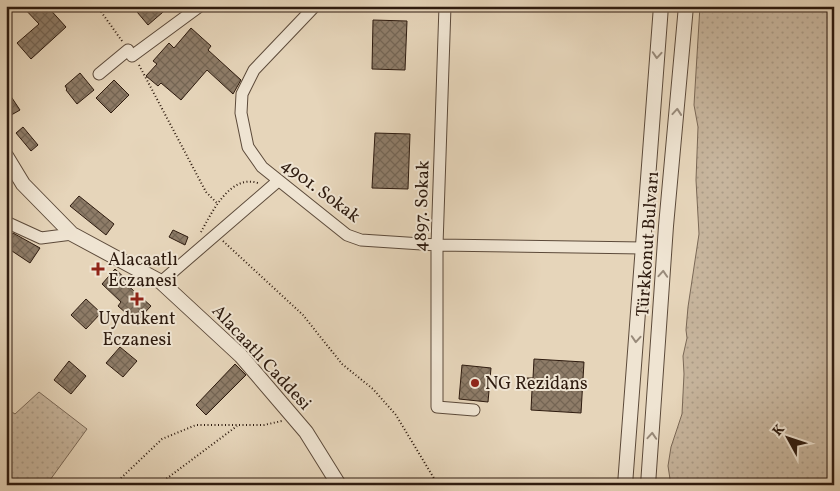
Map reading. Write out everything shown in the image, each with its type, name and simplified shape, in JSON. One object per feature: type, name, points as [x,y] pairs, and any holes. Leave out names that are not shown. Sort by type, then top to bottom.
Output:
[{"type":"street","points":[[99,74],[200,6]]},
{"type":"street","name":"4901. Sokak","points":[[314,6],[254,70],[244,88],[241,100],[241,113],[248,147],[273,185],[347,236],[361,240],[438,245],[643,248]]},
{"type":"street","name":"4897. Sokak","points":[[445,6],[438,245],[437,407],[474,410]]},
{"type":"street","name":"Türkkonut Bulvarı","points":[[625,485],[661,6]]},
{"type":"street","name":"Türkkonut Bulvarı","points":[[648,485],[666,226],[686,6]]},
{"type":"street","name":"Alacaatlı Caddesi","points":[[6,156],[23,184],[72,234],[161,282],[241,356],[306,432],[339,485]]},
{"type":"street","points":[[161,282],[273,185]]},
{"type":"street","points":[[6,222],[41,238],[72,234]]},
{"type":"path","points":[[97,6],[142,69],[206,192],[218,204]]},
{"type":"path","points":[[200,234],[218,204],[231,189],[248,180],[273,185]]},
{"type":"path","points":[[216,234],[302,315],[342,364],[373,389],[396,415],[438,485]]},
{"type":"path","points":[[124,485],[119,480],[162,439],[196,425],[264,425],[294,418]]},
{"type":"path","points":[[158,485],[236,426]]},
{"type":"shaded area","points":[[700,6],[834,6],[834,485],[665,485],[670,479],[668,466],[671,447],[682,414],[683,356],[687,338],[688,307],[699,234],[696,180],[698,127],[694,105]]},
{"type":"shaded area","points":[[39,392],[87,429],[50,480],[53,485],[6,485],[6,408],[15,414]]},
{"type":"building","points":[[22,6],[47,6],[66,27],[31,59],[17,43],[39,24]]},
{"type":"building","points":[[132,6],[170,6],[148,25]]},
{"type":"building","points":[[373,20],[407,21],[405,70],[372,69]]},
{"type":"building","points":[[191,28],[211,46],[208,50],[241,80],[233,94],[207,70],[181,100],[161,83],[158,86],[146,76],[157,64],[153,61],[169,43],[174,48]]},
{"type":"building","points":[[80,73],[94,90],[77,104],[65,86]]},
{"type":"building","points":[[114,80],[129,95],[111,113],[96,98]]},
{"type":"building","points":[[6,89],[20,110],[6,118]]},
{"type":"building","points":[[23,127],[38,145],[31,151],[16,133]]},
{"type":"building","points":[[375,133],[410,134],[408,189],[372,188]]},
{"type":"building","points":[[79,196],[114,224],[106,235],[70,206]]},
{"type":"building","points":[[173,230],[188,237],[185,245],[169,237]]},
{"type":"building","points":[[13,233],[40,248],[30,263],[6,247]]},
{"type":"building","points":[[115,269],[127,280],[125,283],[151,306],[136,322],[118,306],[121,302],[102,284]]},
{"type":"building","points":[[86,299],[101,313],[86,329],[71,315]]},
{"type":"building","points":[[120,347],[137,361],[123,377],[106,363]]},
{"type":"building","points":[[534,359],[584,362],[581,413],[531,410],[532,390],[522,389],[523,378],[533,378]]},
{"type":"building","points":[[69,361],[86,376],[71,394],[54,380]]},
{"type":"building","points":[[235,364],[246,375],[206,415],[196,405]]},
{"type":"building","name":"NG Rezidans","points":[[462,365],[491,368],[488,402],[459,399]]},
{"type":"place","name":"Alacaatlı Eczanesi","points":[[98,269]]},
{"type":"place","name":"Uydukent Eczanesi","points":[[137,299]]},
{"type":"place","name":"NG Rezidans","points":[[475,383]]}]
